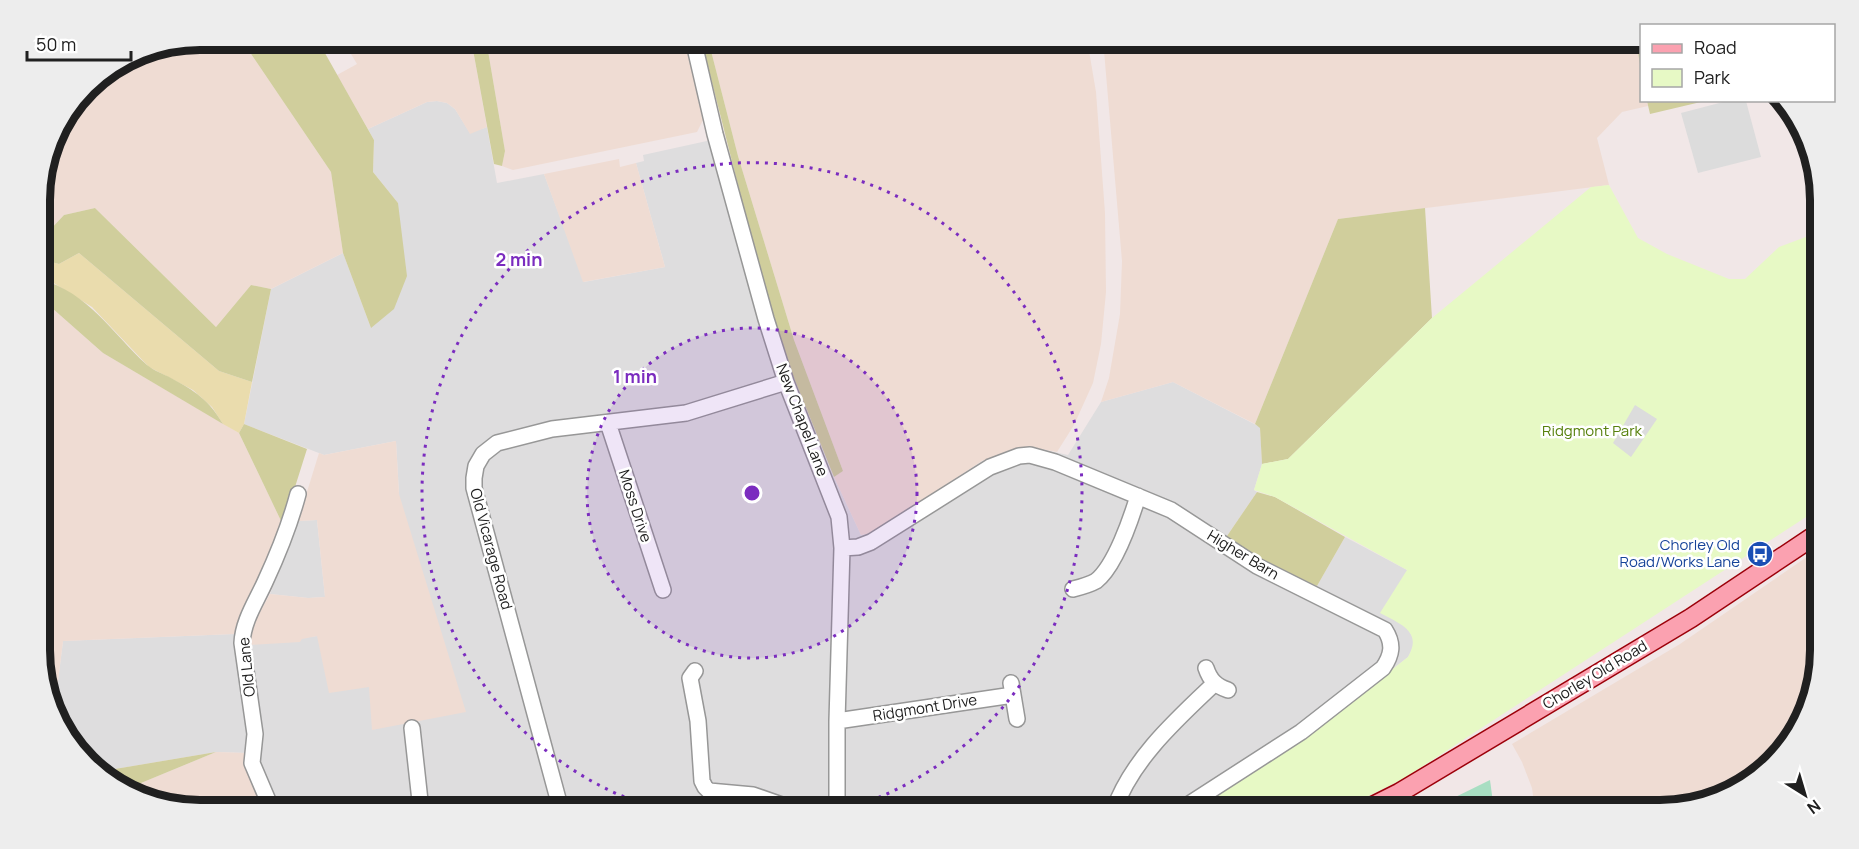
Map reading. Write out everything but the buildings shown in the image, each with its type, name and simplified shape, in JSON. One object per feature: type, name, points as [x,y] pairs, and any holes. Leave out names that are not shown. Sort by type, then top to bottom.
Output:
[{"type":"main road","name":"Chorley Old Road","points":[[1387,799],[1691,618],[1810,539]]},
{"type":"street","name":"New Chapel Lane","points":[[696,50],[715,134],[786,382],[839,517],[842,548],[837,800]]},
{"type":"street","name":"Old Vicarage Road","points":[[558,800],[474,488],[476,466],[483,454],[497,444],[552,429],[686,414],[786,382]]},
{"type":"street","name":"Moss Drive","points":[[608,423],[662,590]]},
{"type":"street","name":"Higher Barn","points":[[842,548],[858,547],[871,542],[990,467],[1019,456],[1030,455],[1055,462],[1171,510],[1257,566],[1384,630],[1389,637],[1391,648],[1390,658],[1383,668],[1301,732],[1197,799]]},
{"type":"street","name":"Old Lane","points":[[268,800],[252,763],[255,734],[242,643],[243,630],[267,580],[298,494]]},
{"type":"street","points":[[1073,589],[1095,581],[1104,572],[1124,537],[1138,496]]},
{"type":"street","points":[[1119,799],[1130,778],[1150,750],[1181,715],[1221,686],[1209,677],[1206,668]]},
{"type":"street","points":[[694,671],[690,678],[698,721],[702,781],[705,787],[717,793],[753,795],[766,800]]},
{"type":"street","name":"Ridgmont Drive","points":[[837,721],[1012,689],[1017,718]]},
{"type":"street","points":[[412,728],[420,800]]},
{"type":"shaded area","points":[[190,50],[248,50],[331,172],[343,253],[271,289],[251,285],[216,327],[95,208],[64,215],[50,230],[52,170],[65,133],[80,108],[93,93],[124,70],[151,57]]},
{"type":"shaded area","points":[[248,50],[323,50],[374,140],[373,172],[398,203],[407,276],[394,309],[371,328],[343,253],[331,172]]},
{"type":"shaded area","points":[[349,50],[473,50],[487,127],[470,134],[455,109],[447,103],[437,101],[427,102],[368,129],[337,75],[357,64]]},
{"type":"shaded area","points":[[473,50],[488,50],[505,151],[502,166],[494,164]]},
{"type":"shaded area","points":[[488,50],[691,50],[706,114],[697,132],[513,170],[502,166],[505,151]]},
{"type":"shaded area","points":[[704,50],[711,50],[738,156],[794,340],[843,471],[834,477],[786,358],[769,307]]},
{"type":"shaded area","points":[[711,50],[1089,50],[1096,92],[1105,213],[1106,292],[1101,344],[1093,383],[1074,425],[1057,452],[1031,447],[1009,451],[982,461],[872,533],[861,535],[834,477],[843,471],[794,340],[738,156]]},
{"type":"shaded area","points":[[1104,50],[1638,50],[1640,102],[1647,102],[1648,106],[1622,112],[1597,138],[1609,185],[1338,219],[1255,424],[1173,382],[1101,402],[1109,378],[1120,314],[1122,261]]},
{"type":"shaded area","points":[[427,102],[447,103],[455,109],[470,133],[487,127],[497,183],[544,174],[584,282],[665,267],[636,163],[644,161],[643,155],[725,137],[769,306],[834,477],[861,535],[872,533],[982,461],[1009,451],[1031,447],[1068,455],[1101,402],[1173,382],[1260,427],[1262,464],[1254,490],[1257,492],[1227,536],[1317,586],[1345,537],[1407,570],[1407,628],[1414,639],[1408,657],[1305,738],[1209,799],[263,800],[247,753],[216,752],[109,770],[80,741],[61,707],[57,693],[63,641],[234,634],[248,645],[317,636],[399,494],[396,441],[324,455],[244,424],[271,289],[343,253],[371,328],[398,203],[373,172],[374,140],[368,129]]},
{"type":"shaded area","points":[[1647,102],[1701,102],[1650,114]]},
{"type":"shaded area","points":[[1723,102],[1746,102],[1761,157],[1698,173],[1681,113]]},
{"type":"shaded area","points":[[619,159],[620,167],[636,163],[665,267],[583,282],[544,174]]},
{"type":"shaded area","points":[[95,208],[216,327],[251,285],[271,289],[252,382],[219,371],[79,253],[59,264],[50,262],[50,230],[64,215]]},
{"type":"shaded area","points":[[1425,208],[1432,318],[1288,459],[1262,464],[1260,428],[1255,424],[1338,219]]},
{"type":"shaded area","points":[[79,253],[219,371],[252,382],[244,424],[239,433],[223,424],[212,407],[193,390],[149,367],[92,307],[50,282],[50,262],[59,264]]},
{"type":"shaded area","points":[[50,283],[72,294],[99,315],[147,365],[201,397],[223,424],[103,353],[50,307]]},
{"type":"shaded area","points":[[50,307],[103,353],[239,433],[283,525],[234,634],[63,641],[57,693],[51,669],[50,650]]},
{"type":"shaded area","points":[[1635,405],[1657,419],[1631,457],[1613,443]]},
{"type":"shaded area","points":[[244,424],[307,449],[283,525],[239,433]]},
{"type":"shaded area","points":[[396,441],[399,494],[466,712],[372,730],[369,687],[329,693],[317,636],[302,639],[300,642],[248,645],[250,630],[270,594],[308,598],[325,597],[317,520],[298,521],[319,453],[324,455]]},
{"type":"shaded area","points":[[1257,492],[1275,497],[1345,537],[1317,586],[1264,563],[1227,536]]},
{"type":"shaded area","points":[[317,520],[325,597],[308,598],[270,594],[298,521]]},
{"type":"shaded area","points":[[1810,555],[1810,650],[1807,679],[1798,707],[1779,741],[1758,762],[1726,784],[1689,797],[1534,799],[1532,788],[1522,762],[1512,744],[1680,644]]},
{"type":"shaded area","points":[[216,752],[247,753],[263,800],[200,800],[170,797],[134,784],[141,783]]},
{"type":"shaded area","points":[[216,752],[141,783],[134,784],[109,770]]},
{"type":"shaded area","points":[[1490,780],[1493,799],[1451,799]]},
{"type":"green space","name":"Ridgmont Park","points":[[1609,185],[1638,238],[1667,254],[1729,279],[1745,279],[1779,247],[1810,235],[1810,514],[1403,779],[1362,799],[1209,799],[1305,738],[1408,657],[1412,648],[1413,641],[1407,629],[1380,613],[1407,570],[1275,497],[1254,490],[1262,464],[1288,459],[1432,318],[1591,187]]},
{"type":"place","name":"Chorley Old Road/Works Lane","points":[[1760,554]]}]
